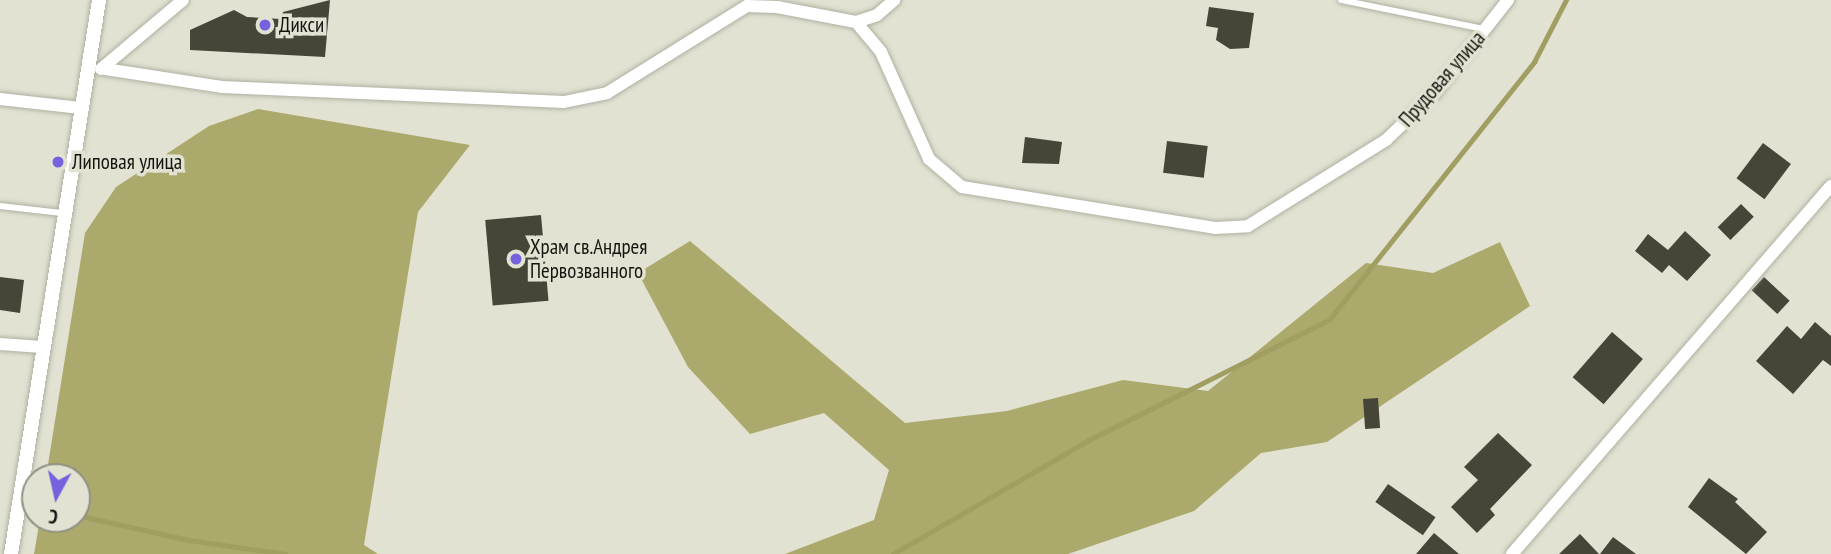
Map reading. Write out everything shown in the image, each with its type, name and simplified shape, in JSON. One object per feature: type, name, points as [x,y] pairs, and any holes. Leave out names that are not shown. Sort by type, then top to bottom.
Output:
[{"type":"street","points":[[11,554],[62,213],[99,0]]},
{"type":"street","points":[[105,69],[183,0]]},
{"type":"street","points":[[87,69],[105,69],[222,87],[564,102],[607,93],[747,6],[777,7],[856,22],[877,15],[894,0]]},
{"type":"street","name":"Прудовая улица","points":[[856,22],[881,52],[929,159],[962,187],[1215,228],[1248,226],[1296,192],[1387,140],[1434,94],[1508,0]]},
{"type":"street","points":[[0,99],[80,108]]},
{"type":"street","points":[[1512,554],[1831,186]]},
{"type":"street","points":[[0,344],[42,347]]},
{"type":"lane","points":[[1341,0],[1485,30]]},
{"type":"lane","points":[[0,206],[62,213]]},
{"type":"shaded area","points":[[258,109],[470,145],[418,212],[364,545],[378,554],[34,554],[38,533],[91,533],[91,463],[48,463],[85,233],[116,187],[209,126]]},
{"type":"shaded area","points":[[690,241],[905,423],[1007,411],[1123,380],[1208,391],[1366,263],[1433,273],[1500,242],[1530,306],[1327,442],[1261,453],[1194,511],[1068,554],[785,554],[874,520],[889,470],[824,413],[750,434],[688,367],[638,273]]},
{"type":"building","name":"Дикси","points":[[330,0],[325,57],[190,50],[190,30],[234,10],[247,17],[281,19],[283,12]]},
{"type":"building","points":[[1209,7],[1254,13],[1249,48],[1230,49],[1216,40],[1218,28],[1206,26]]},
{"type":"building","points":[[1025,137],[1062,142],[1059,164],[1022,163]]},
{"type":"building","points":[[1167,141],[1208,146],[1204,178],[1163,173]]},
{"type":"building","points":[[1763,143],[1791,164],[1764,199],[1737,178]]},
{"type":"building","points":[[1741,204],[1754,217],[1730,240],[1718,227]]},
{"type":"building","name":"Храм св.Андрея Первозванного","points":[[541,215],[548,301],[493,306],[485,220]]},
{"type":"building","points":[[1685,231],[1711,255],[1687,281],[1669,265],[1662,273],[1635,251],[1648,234],[1668,250]]},
{"type":"building","points":[[0,277],[24,280],[20,313],[0,310]]},
{"type":"building","points":[[1764,277],[1790,301],[1777,314],[1752,290]]},
{"type":"building","points":[[1815,322],[1831,336],[1831,366],[1823,360],[1793,394],[1756,361],[1787,326],[1801,339]]},
{"type":"building","points":[[1612,332],[1643,359],[1604,404],[1573,377]]},
{"type":"building","points":[[1378,398],[1380,428],[1365,429],[1363,399]]},
{"type":"building","points":[[1498,433],[1532,465],[1490,509],[1495,515],[1477,533],[1451,507],[1478,480],[1464,467]]},
{"type":"building","points":[[1709,478],[1738,499],[1735,502],[1767,532],[1746,554],[1688,507]]},
{"type":"building","points":[[1388,484],[1436,517],[1423,535],[1375,502]]},
{"type":"building","points":[[1434,533],[1459,554],[1416,554]]},
{"type":"building","points":[[1580,534],[1599,554],[1559,554]]},
{"type":"building","points":[[1613,537],[1636,554],[1600,554]]},
{"type":"waterway","points":[[893,554],[1089,440],[1329,320],[1534,62],[1566,0]]},
{"type":"waterway","points":[[91,518],[189,540],[285,554]]},
{"type":"place","name":"Дикси","points":[[265,25]]},
{"type":"place","name":"Липовая улица","points":[[58,162]]},
{"type":"place","name":"Храм св.Андрея Первозванного","points":[[516,259]]}]
